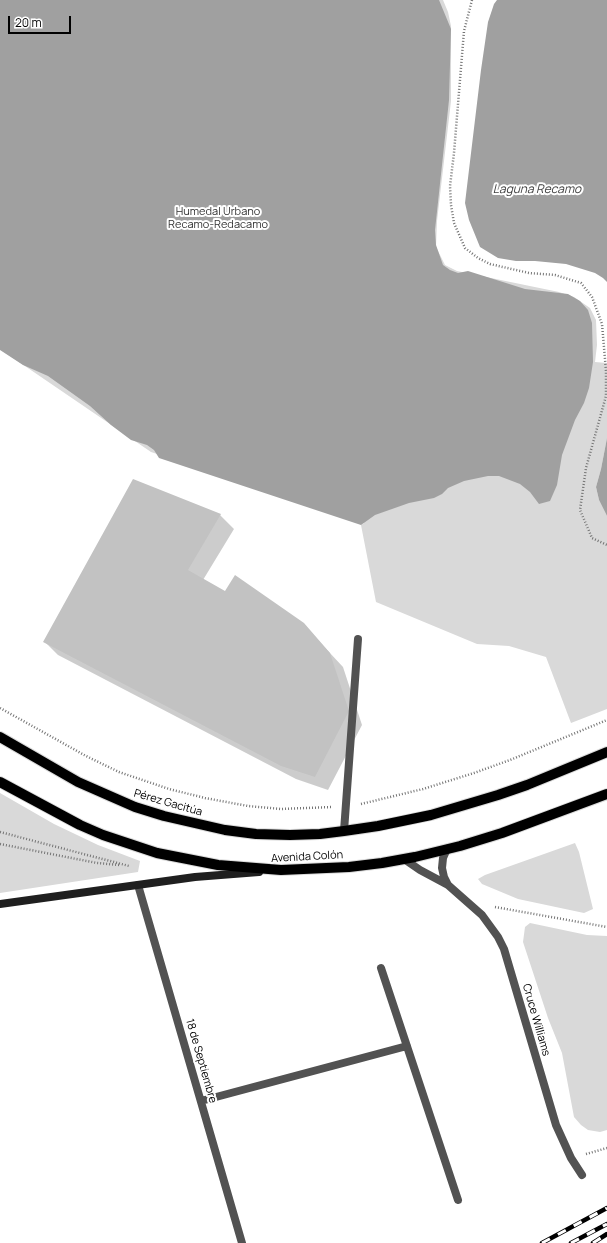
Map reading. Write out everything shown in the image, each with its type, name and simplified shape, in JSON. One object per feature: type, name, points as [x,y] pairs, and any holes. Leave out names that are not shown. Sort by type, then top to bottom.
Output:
[{"type":"main road","name":"Pérez Gacitúa","points":[[0,737],[78,782],[135,807],[164,816],[225,830],[256,834],[320,834],[344,831]]},
{"type":"main road","points":[[344,831],[405,821],[457,808],[527,785],[607,752]]},
{"type":"main road","points":[[0,782],[80,825],[103,835],[157,854],[218,865],[249,869],[281,870]]},
{"type":"main road","name":"Avenida Colón","points":[[0,904],[195,877],[349,866],[404,859],[447,849],[502,833],[607,794]]},
{"type":"street","points":[[344,831],[358,639]]},
{"type":"street","points":[[447,849],[443,858],[442,868],[448,886]]},
{"type":"street","name":"Cruce Williams","points":[[404,859],[448,886],[472,905],[491,926],[504,949],[556,1125],[571,1158],[582,1175]]},
{"type":"street","name":"18 de Septiembre","points":[[138,885],[242,1243]]},
{"type":"street","points":[[381,968],[458,1200]]},
{"type":"street","points":[[201,1101],[407,1046]]},
{"type":"path","points":[[472,0],[464,31],[450,186],[454,223],[465,248],[478,258],[490,264],[529,273],[555,275],[581,283],[592,297],[602,324],[606,371],[606,396],[586,468],[580,510],[592,538],[607,545]]},
{"type":"path","points":[[0,708],[86,756],[119,772],[169,789],[226,803],[281,809],[312,809],[346,806],[373,802],[423,789],[510,760],[607,720]]},
{"type":"path","points":[[0,832],[129,866],[97,863],[0,844]]},
{"type":"path","points":[[472,905],[516,910],[607,927]]},
{"type":"path","points":[[571,1158],[607,1148]]},
{"type":"green space","name":"Humedal Urbano Recamo-Redacamo","points":[[0,0],[443,0],[448,12],[451,26],[451,101],[437,221],[436,247],[445,265],[457,271],[559,292],[574,297],[590,308],[596,320],[597,345],[595,362],[607,363],[607,438],[596,487],[599,500],[607,516],[607,709],[571,723],[546,657],[509,646],[477,644],[376,602],[361,525],[364,523],[151,452],[0,349]]},
{"type":"green space","points":[[0,793],[54,824],[98,845],[140,861],[138,872],[0,893]]},
{"type":"green space","points":[[575,843],[579,852],[593,909],[584,913],[518,899],[482,884],[478,879],[485,875]]},
{"type":"green space","points":[[530,923],[587,935],[607,936],[607,1130],[600,1132],[588,1130],[574,1117],[562,1053],[548,1018],[523,942],[525,927]]},
{"type":"water","name":"Humedal Urbano Recamo-Redacamo","points":[[0,0],[439,0],[451,29],[449,100],[435,230],[436,245],[443,265],[458,273],[468,271],[525,289],[568,294],[580,301],[588,310],[592,323],[593,362],[589,388],[562,455],[557,485],[550,501],[539,504],[530,492],[520,484],[499,476],[488,476],[464,481],[448,488],[442,494],[434,498],[409,503],[375,515],[361,525],[159,458],[154,450],[147,445],[131,440],[111,425],[90,406],[48,376],[23,365],[0,350]]},
{"type":"water","name":"Laguna Recamo","points":[[497,0],[607,0],[607,282],[595,273],[566,264],[516,261],[498,258],[480,247],[469,220],[465,203],[481,70],[488,22],[494,4]]},
{"type":"water","points":[[607,438],[607,516],[599,500],[596,487]]},
{"type":"building","points":[[133,479],[221,514],[188,570],[225,591],[235,575],[304,623],[330,653],[349,711],[315,777],[281,766],[43,642]]},
{"type":"railway","points":[[542,1243],[607,1208]]},
{"type":"railway","points":[[571,1243],[607,1224]]},
{"type":"railway","points":[[593,1243],[607,1234]]}]
